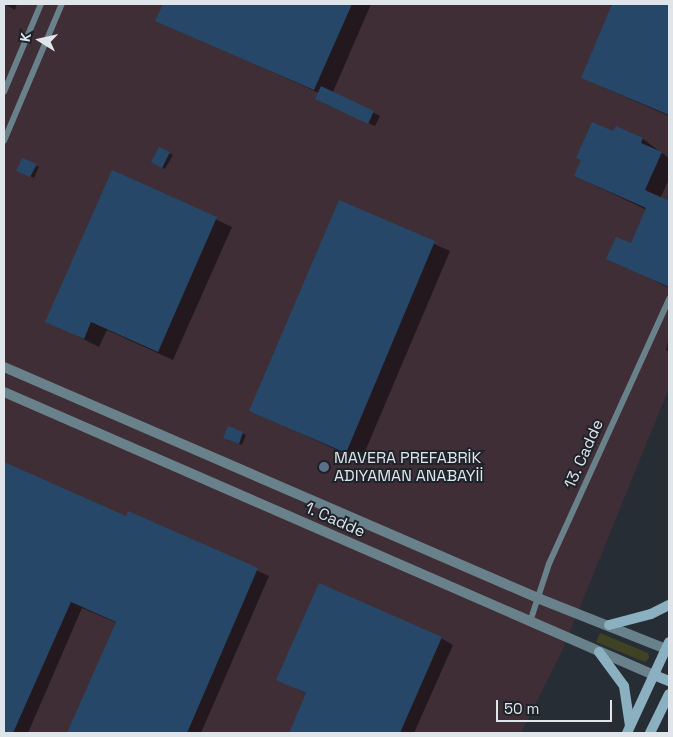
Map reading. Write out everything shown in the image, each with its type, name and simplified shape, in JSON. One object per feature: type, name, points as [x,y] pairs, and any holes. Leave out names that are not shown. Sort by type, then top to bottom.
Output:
[{"type":"main road","points":[[609,625],[650,614],[669,605]]},
{"type":"main road","points":[[628,730],[668,647]]},
{"type":"main road","points":[[598,652],[624,686],[628,730]]},
{"type":"main road","points":[[654,675],[669,681]]},
{"type":"main road","points":[[650,733],[669,694]]},
{"type":"street","points":[[4,367],[540,599],[668,647]]},
{"type":"street","name":"1. Cadde","points":[[4,392],[654,675]]},
{"type":"lane","points":[[4,92],[41,4]]},
{"type":"lane","points":[[4,141],[62,4]]},
{"type":"lane","name":"13. Cadde","points":[[530,622],[540,599],[549,564],[669,299]]},
{"type":"shaded area","points":[[4,4],[669,4],[669,388],[562,651],[521,733],[4,733]]},
{"type":"green space","points":[[600,633],[648,653],[649,658],[645,662],[596,642]]},
{"type":"building","points":[[163,4],[352,4],[314,90],[155,21]]},
{"type":"building","points":[[612,4],[669,4],[669,115],[581,78]]},
{"type":"building","points":[[321,86],[374,111],[368,124],[315,99]]},
{"type":"building","points":[[592,122],[613,131],[616,126],[643,138],[641,143],[662,152],[645,190],[669,201],[669,287],[606,259],[616,237],[631,243],[646,208],[574,176],[581,160],[576,158]]},
{"type":"building","points":[[159,147],[170,152],[162,168],[151,162]]},
{"type":"building","points":[[22,158],[37,164],[30,177],[16,171]]},
{"type":"building","points":[[112,170],[217,217],[158,352],[91,322],[84,339],[45,322]]},
{"type":"building","points":[[339,200],[435,241],[346,453],[249,411]]},
{"type":"building","points":[[228,426],[243,432],[239,444],[223,438]]},
{"type":"building","points":[[4,462],[126,516],[128,511],[258,568],[187,733],[67,733],[116,622],[71,602],[13,733],[4,733]]},
{"type":"building","points":[[319,583],[442,637],[400,733],[289,733],[306,693],[276,680]]},
{"type":"place","name":"MAVERA PREFABRİK ADIYAMAN ANABAYİİ","points":[[324,467]]}]
